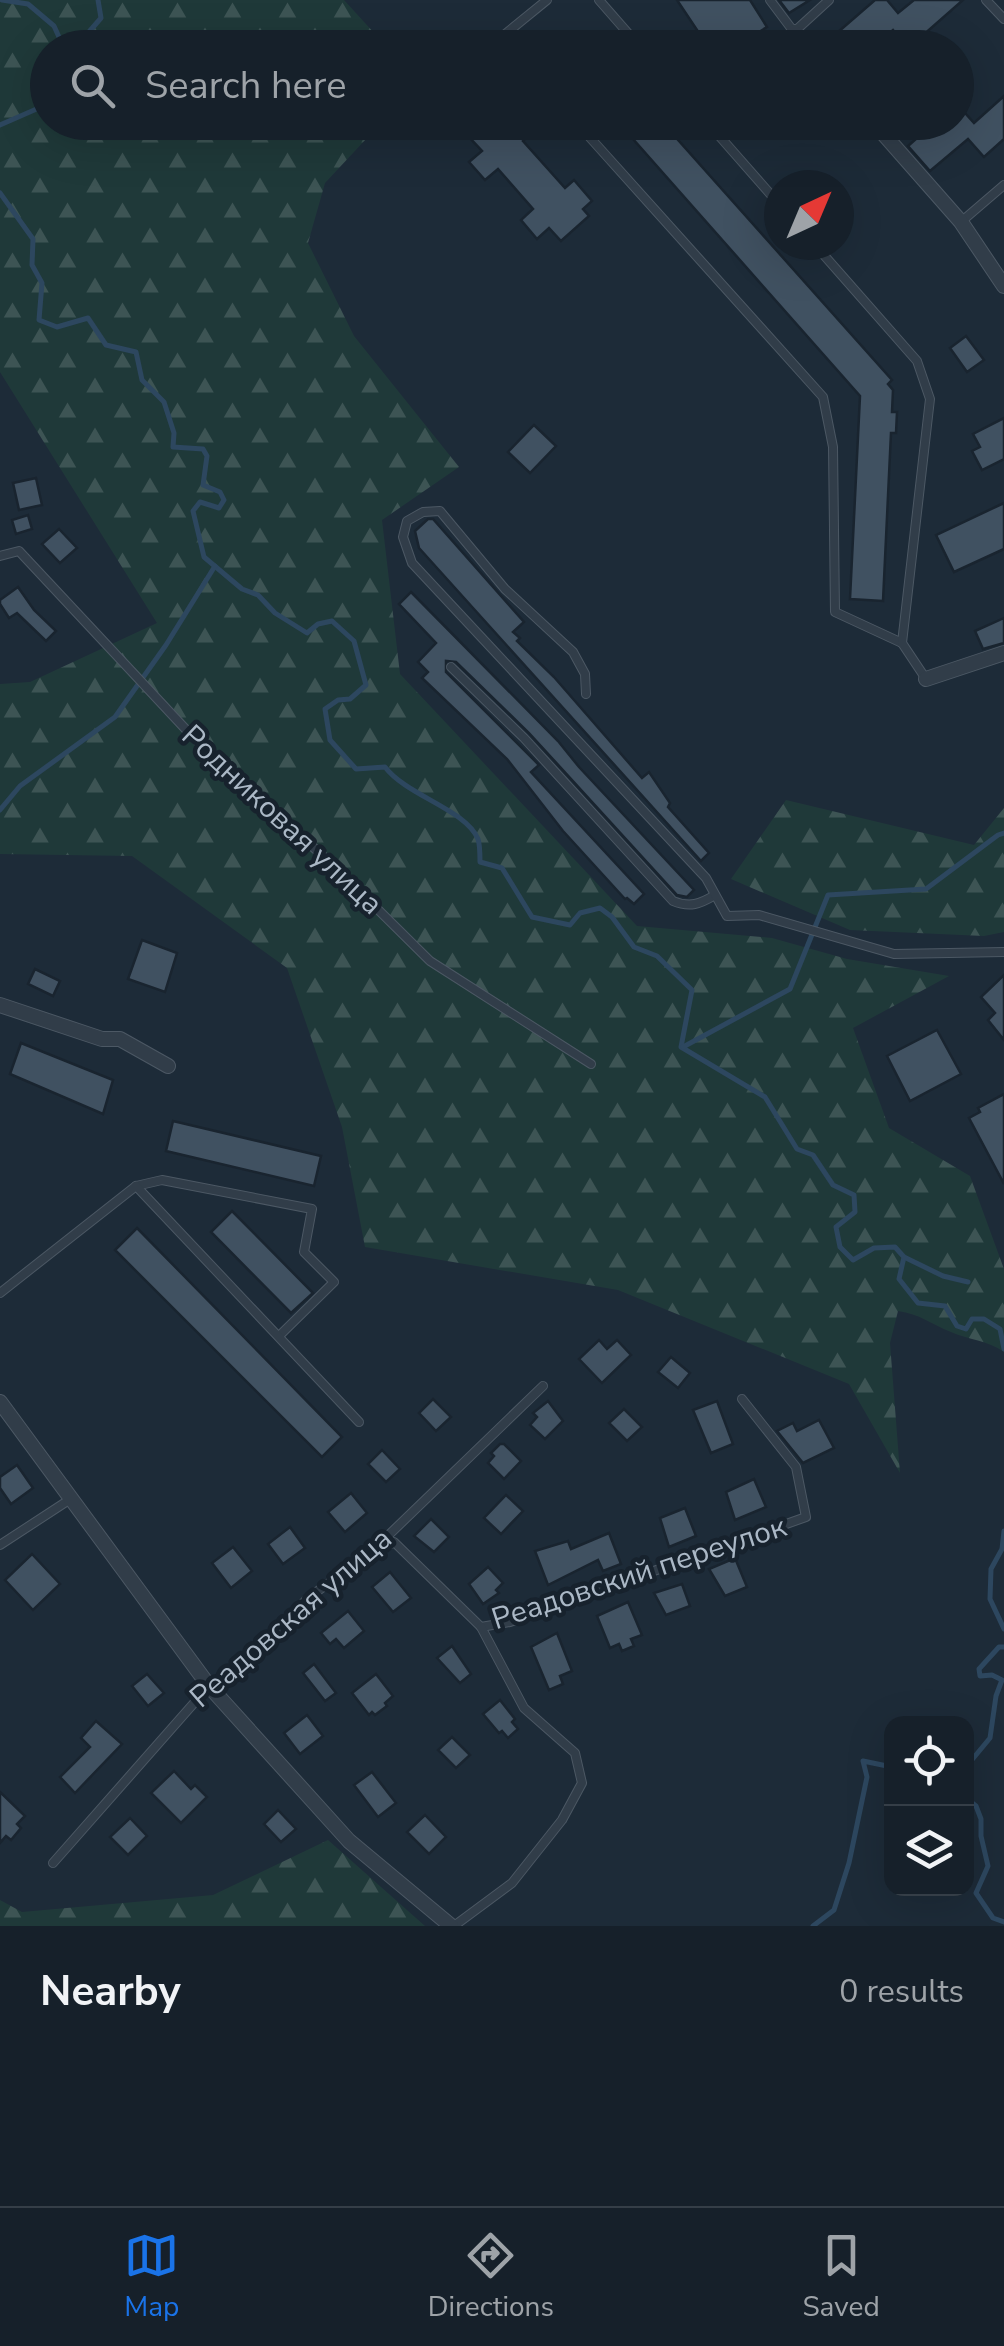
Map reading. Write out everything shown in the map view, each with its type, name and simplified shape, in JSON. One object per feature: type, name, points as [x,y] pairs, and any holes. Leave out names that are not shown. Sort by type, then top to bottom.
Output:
[{"type":"street","points":[[889,140],[961,222],[1004,286]]},
{"type":"street","points":[[926,679],[1004,654]]},
{"type":"street","points":[[0,1005],[102,1039],[120,1040],[168,1066]]},
{"type":"street","points":[[0,1402],[208,1686],[349,1841],[453,1926]]},
{"type":"lane","points":[[510,30],[547,0]]},
{"type":"lane","points":[[598,0],[624,30]]},
{"type":"lane","points":[[770,0],[792,30]]},
{"type":"lane","points":[[796,30],[829,0]]},
{"type":"lane","points":[[986,0],[1004,19]]},
{"type":"lane","points":[[592,140],[824,397],[833,448],[834,612],[902,643],[926,679]]},
{"type":"lane","points":[[723,140],[764,187]]},
{"type":"lane","points":[[961,222],[1004,185]]},
{"type":"lane","points":[[828,260],[917,361],[930,399],[902,643]]},
{"type":"lane","points":[[586,694],[585,674],[573,652],[506,589],[440,510],[423,512],[406,522],[403,537],[412,563],[706,878],[727,916],[760,915],[894,954],[1004,952]]},
{"type":"lane","name":"Родниковая улица","points":[[0,556],[19,551],[192,736],[430,961],[591,1064]]},
{"type":"lane","points":[[452,667],[524,738],[672,901],[684,906],[699,904],[715,895]]},
{"type":"lane","points":[[0,1293],[136,1186],[162,1180],[312,1209],[304,1252],[334,1282],[279,1336]]},
{"type":"lane","points":[[136,1186],[360,1422]]},
{"type":"lane","name":"Реадовская улица","points":[[53,1863],[208,1686],[250,1659],[308,1598],[369,1554],[543,1386]]},
{"type":"lane","name":"Реадовский переулок","points":[[369,1554],[394,1542],[481,1627],[510,1622],[806,1517],[796,1467],[742,1399]]},
{"type":"lane","points":[[0,1545],[72,1498]]},
{"type":"lane","points":[[453,1926],[512,1883],[562,1820],[582,1784],[574,1753],[524,1708],[481,1627]]},
{"type":"green space","points":[[0,0],[344,0],[371,30],[30,30],[30,140],[365,140],[325,183],[308,243],[354,336],[459,467],[382,520],[400,674],[637,926],[772,938],[847,959],[949,976],[853,1028],[889,1128],[970,1176],[1004,1269],[1004,1352],[898,1311],[890,1343],[900,1473],[849,1384],[618,1290],[365,1247],[342,1127],[287,968],[132,856],[0,854],[0,684],[30,682],[157,623],[0,372]]},
{"type":"green space","points":[[786,800],[974,845],[1004,808],[1004,932],[984,936],[850,930],[731,879]]},
{"type":"green space","points":[[328,1840],[425,1926],[0,1926],[0,1900],[22,1912],[213,1895]]},
{"type":"building","points":[[677,0],[750,0],[767,27],[762,30],[697,30]]},
{"type":"building","points":[[779,0],[810,0],[789,13]]},
{"type":"building","points":[[875,0],[887,0],[898,13],[914,0],[963,0],[929,30],[840,30]]},
{"type":"building","points":[[1004,96],[1004,139],[984,157],[969,140],[974,140],[974,123]]},
{"type":"building","points":[[472,140],[524,140],[565,188],[574,180],[592,201],[583,209],[589,216],[561,241],[549,228],[537,239],[521,220],[533,209],[498,169],[485,180],[469,162],[482,151]]},
{"type":"building","points":[[634,140],[678,140],[764,236],[764,260],[785,260],[892,380],[888,384],[893,390],[892,412],[897,412],[896,433],[891,433],[883,601],[850,599],[860,396]]},
{"type":"building","points":[[915,140],[967,140],[930,171],[908,146]]},
{"type":"building","points":[[966,336],[984,360],[967,372],[950,348]]},
{"type":"building","points":[[1004,418],[1004,459],[982,470],[972,451],[980,447],[973,434]]},
{"type":"building","points":[[534,425],[556,446],[530,473],[508,452]]},
{"type":"building","points":[[36,478],[42,505],[19,510],[13,483]]},
{"type":"building","points":[[1004,503],[1004,549],[954,572],[936,535]]},
{"type":"building","points":[[28,515],[32,529],[16,534],[12,520]]},
{"type":"building","points":[[433,519],[524,622],[513,632],[520,638],[517,641],[554,677],[642,778],[649,772],[670,803],[668,807],[709,853],[701,861],[419,548],[415,531]]},
{"type":"building","points":[[59,529],[77,548],[60,563],[42,544]]},
{"type":"building","points":[[18,587],[56,631],[46,641],[17,613],[9,618],[0,604]]},
{"type":"building","points":[[411,592],[558,741],[694,890],[687,897],[677,895],[529,733],[456,662],[446,661],[446,672],[539,765],[531,772],[644,894],[634,904],[625,899],[563,831],[507,759],[422,678],[428,672],[418,662],[436,643],[399,604]]},
{"type":"building","points":[[1004,618],[1004,643],[983,649],[975,631]]},
{"type":"building","points":[[142,940],[177,953],[165,992],[128,979]]},
{"type":"building","points":[[35,969],[60,981],[53,996],[28,984]]},
{"type":"building","points":[[1004,975],[1004,1040],[988,1020],[995,1013],[981,997]]},
{"type":"building","points":[[937,1030],[961,1074],[910,1101],[887,1056]]},
{"type":"building","points":[[21,1043],[113,1080],[103,1114],[10,1074]]},
{"type":"building","points":[[1004,1094],[1004,1184],[969,1118],[980,1112],[978,1108]]},
{"type":"building","points":[[173,1121],[321,1156],[314,1186],[166,1151]]},
{"type":"building","points":[[232,1211],[313,1293],[291,1313],[211,1232]]},
{"type":"building","points":[[137,1228],[342,1437],[322,1457],[115,1250]]},
{"type":"building","points":[[599,1340],[607,1349],[617,1340],[631,1355],[602,1383],[579,1359]]},
{"type":"building","points":[[671,1357],[690,1373],[678,1388],[658,1372]]},
{"type":"building","points":[[433,1399],[451,1417],[436,1431],[419,1413]]},
{"type":"building","points":[[548,1401],[563,1421],[545,1439],[530,1425],[537,1417],[533,1413]]},
{"type":"building","points":[[717,1401],[733,1444],[711,1453],[693,1410]]},
{"type":"building","points":[[624,1409],[642,1427],[627,1441],[609,1423]]},
{"type":"building","points":[[819,1420],[834,1448],[803,1463],[777,1431],[793,1423],[797,1431]]},
{"type":"building","points":[[500,1444],[521,1461],[504,1479],[488,1463]]},
{"type":"building","points":[[382,1450],[400,1469],[386,1482],[368,1464]]},
{"type":"building","points":[[17,1465],[33,1488],[11,1504],[0,1488],[0,1477]]},
{"type":"building","points":[[754,1479],[766,1507],[735,1520],[726,1492]]},
{"type":"building","points":[[351,1493],[367,1513],[345,1532],[328,1512]]},
{"type":"building","points":[[506,1495],[523,1511],[501,1534],[484,1518]]},
{"type":"building","points":[[685,1508],[696,1536],[669,1547],[660,1518]]},
{"type":"building","points":[[431,1519],[449,1537],[434,1552],[414,1536]]},
{"type":"building","points":[[290,1527],[305,1548],[283,1564],[268,1544]]},
{"type":"building","points":[[609,1533],[621,1564],[603,1571],[598,1560],[548,1585],[535,1551],[568,1541],[571,1549]]},
{"type":"building","points":[[233,1547],[252,1571],[231,1588],[212,1563]]},
{"type":"building","points":[[32,1554],[60,1584],[33,1610],[5,1580]]},
{"type":"building","points":[[735,1558],[747,1587],[725,1596],[709,1569]]},
{"type":"building","points":[[488,1567],[503,1583],[496,1590],[499,1593],[483,1604],[469,1584]]},
{"type":"building","points":[[390,1572],[411,1598],[393,1612],[372,1587]]},
{"type":"building","points":[[682,1584],[690,1606],[666,1615],[654,1593]]},
{"type":"building","points":[[628,1602],[642,1635],[631,1639],[634,1646],[622,1651],[619,1644],[610,1648],[597,1616]]},
{"type":"building","points":[[348,1611],[364,1631],[344,1648],[336,1639],[330,1644],[321,1633]]},
{"type":"building","points":[[557,1633],[572,1671],[560,1676],[563,1684],[549,1690],[531,1647]]},
{"type":"building","points":[[452,1646],[471,1674],[460,1683],[437,1658]]},
{"type":"building","points":[[314,1664],[336,1693],[325,1701],[303,1673]]},
{"type":"building","points":[[147,1674],[164,1693],[148,1706],[132,1686]]},
{"type":"building","points":[[376,1674],[393,1696],[385,1703],[387,1706],[369,1715],[352,1693]]},
{"type":"building","points":[[500,1700],[518,1729],[508,1738],[483,1714]]},
{"type":"building","points":[[307,1715],[323,1736],[300,1754],[284,1733]]},
{"type":"building","points":[[96,1721],[122,1744],[75,1793],[60,1777],[90,1747],[81,1738]]},
{"type":"building","points":[[452,1737],[470,1755],[456,1768],[438,1750]]},
{"type":"building","points":[[174,1771],[191,1789],[195,1785],[207,1797],[181,1823],[151,1793]]},
{"type":"building","points":[[372,1772],[396,1803],[378,1817],[354,1785]]},
{"type":"building","points":[[0,1792],[25,1816],[11,1840],[6,1836],[0,1843]]},
{"type":"building","points":[[278,1810],[296,1829],[281,1842],[264,1824]]},
{"type":"building","points":[[425,1815],[446,1837],[429,1854],[407,1832]]},
{"type":"building","points":[[130,1818],[147,1836],[128,1855],[110,1837]]},
{"type":"waterway","points":[[2,0],[28,4],[56,30]]},
{"type":"waterway","points":[[91,30],[101,18],[98,0]]},
{"type":"waterway","points":[[0,125],[30,112]]},
{"type":"waterway","points":[[0,193],[33,239],[32,265],[42,283],[39,320],[57,327],[88,318],[106,345],[136,352],[142,380],[164,402],[174,433],[173,447],[203,449],[207,456],[203,485],[220,492],[224,500],[219,508],[200,502],[193,511],[204,557],[242,589],[258,595],[275,613],[307,633],[318,624],[332,621],[354,641],[366,685],[350,699],[338,700],[325,709],[330,740],[356,769],[385,767],[407,786],[461,819],[478,839],[480,862],[502,868],[532,917],[570,925],[580,913],[600,908],[612,917],[634,947],[657,956],[692,990],[681,1047],[765,1097],[797,1149],[813,1155],[833,1185],[854,1195],[855,1212],[836,1227],[840,1247],[853,1260],[874,1248],[895,1247],[904,1257],[899,1279],[918,1303],[945,1306],[957,1326],[966,1329],[972,1319],[984,1319],[1000,1329],[1004,1349]]},
{"type":"waterway","points":[[0,810],[20,786],[115,717],[215,566]]},
{"type":"waterway","points":[[683,1047],[790,989],[828,895],[926,889],[1004,833]]},
{"type":"waterway","points":[[904,1257],[943,1276],[968,1282]]},
{"type":"waterway","points":[[1004,1531],[1002,1549],[991,1569],[990,1599],[1004,1629]]},
{"type":"waterway","points":[[974,1757],[990,1738],[1002,1680],[992,1675],[980,1676],[979,1669],[999,1647],[1004,1647]]},
{"type":"waterway","points":[[813,1926],[834,1910],[849,1863],[867,1777],[863,1761],[884,1765]]},
{"type":"waterway","points":[[974,1804],[981,1819],[988,1866],[976,1893],[993,1918],[1004,1922]]}]
